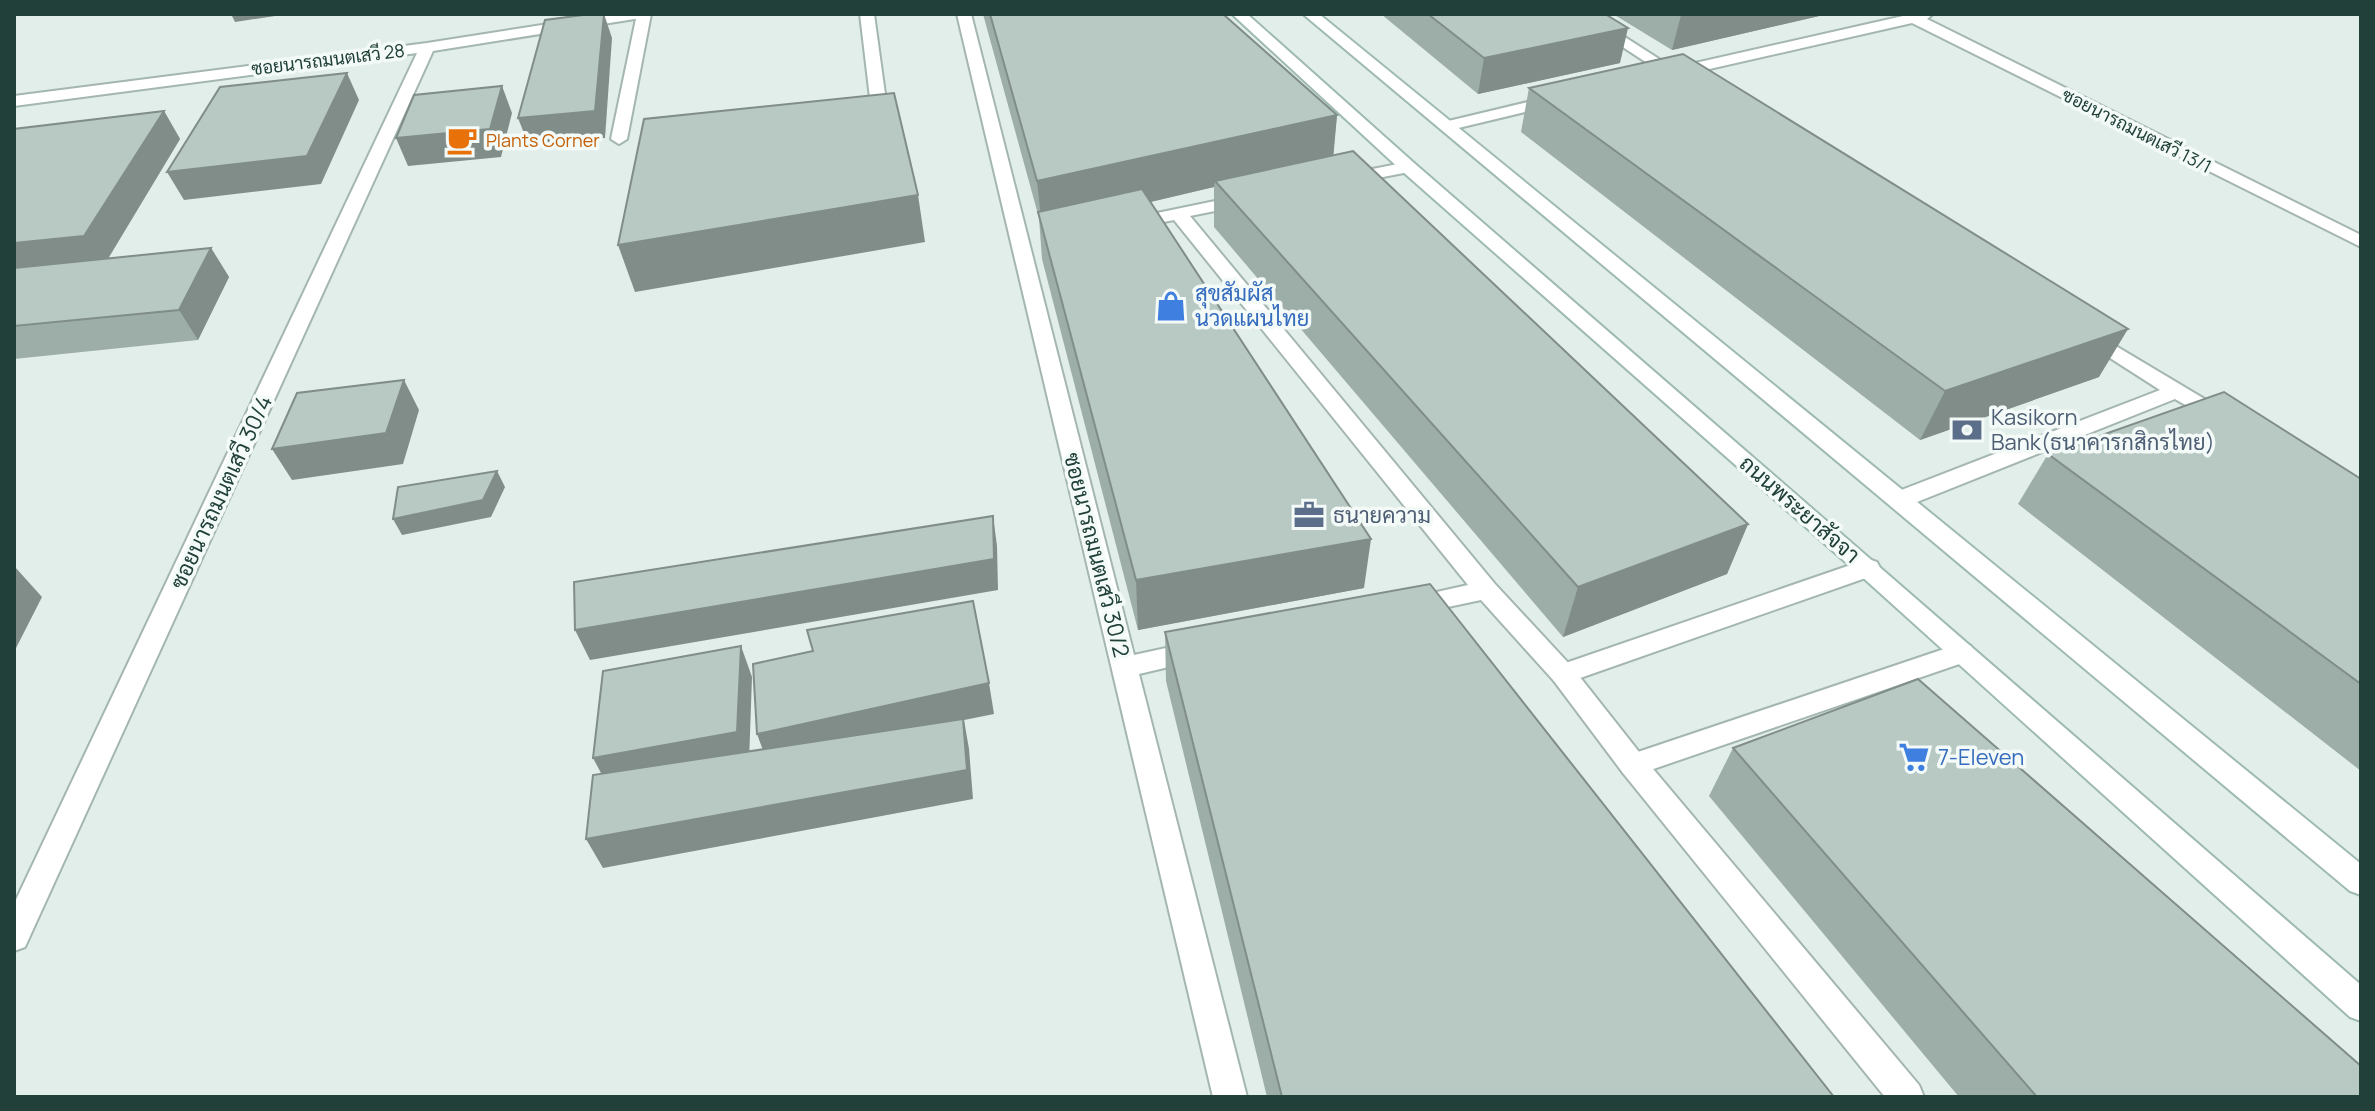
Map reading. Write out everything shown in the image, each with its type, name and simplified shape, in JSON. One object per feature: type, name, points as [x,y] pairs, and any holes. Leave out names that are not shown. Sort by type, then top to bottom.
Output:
[{"type":"street","name":"ซอยนารถมนตเสวี 28","points":[[14,101],[427,47],[643,14]]},
{"type":"street","points":[[619,139],[643,14]]},
{"type":"street","points":[[867,14],[881,123]]},
{"type":"street","name":"ซอยนารถมนตเสวี 30/2","points":[[964,14],[1029,245],[1124,667],[1230,1097]]},
{"type":"street","name":"ถนนพระยาสัจจา","points":[[1239,14],[1408,167],[1868,568],[2361,1006]]},
{"type":"street","points":[[1310,14],[2361,882]]},
{"type":"street","points":[[1579,14],[1697,90]]},
{"type":"street","points":[[1641,80],[1934,14]]},
{"type":"street","name":"ซอยนารถมนตเสวี 13/1","points":[[1914,18],[2361,242]]},
{"type":"street","name":"ซอยนารถมนตเสวี 30/4","points":[[14,937],[427,47]]},
{"type":"street","points":[[1446,126],[1566,98]]},
{"type":"street","points":[[1331,182],[1408,167]]},
{"type":"street","points":[[1115,226],[1270,195]]},
{"type":"street","points":[[1178,213],[1486,590],[1563,674],[1633,765],[1907,1097]]},
{"type":"street","points":[[2071,324],[2243,433]]},
{"type":"street","points":[[1899,500],[2177,391]]},
{"type":"street","points":[[1563,674],[1868,568]]},
{"type":"street","points":[[1380,612],[1486,590]]},
{"type":"street","points":[[1124,667],[1230,644]]},
{"type":"street","points":[[1633,765],[1962,653]]},
{"type":"building","points":[[604,14],[595,111],[518,118],[545,20]]},
{"type":"building","points":[[990,14],[1223,14],[1337,115],[1037,181]]},
{"type":"building","points":[[1428,14],[1605,14],[1628,28],[1484,58]]},
{"type":"building","points":[[1683,54],[2128,329],[1945,391],[1529,88]]},
{"type":"building","points":[[347,73],[307,156],[167,172],[220,87]]},
{"type":"building","points":[[502,86],[490,129],[396,138],[414,95]]},
{"type":"building","points":[[894,93],[918,195],[618,245],[644,119]]},
{"type":"building","points":[[164,111],[84,236],[14,243],[14,129]]},
{"type":"building","points":[[1353,151],[1748,524],[1578,587],[1215,181]]},
{"type":"building","points":[[1142,189],[1371,539],[1136,580],[1038,212]]},
{"type":"building","points":[[211,248],[179,310],[14,326],[14,268]]},
{"type":"building","points":[[404,380],[386,433],[272,449],[297,393]]},
{"type":"building","points":[[2224,392],[2361,479],[2361,684],[2048,454]]},
{"type":"building","points":[[497,471],[483,500],[393,519],[398,487]]},
{"type":"building","points":[[993,516],[994,559],[575,630],[574,582]]},
{"type":"building","points":[[1430,584],[1834,1097],[1282,1097],[1165,632]]},
{"type":"building","points":[[973,601],[989,683],[757,734],[753,664],[813,651],[807,630]]},
{"type":"building","points":[[741,646],[737,732],[593,758],[603,671]]},
{"type":"building","points":[[1918,679],[2361,1066],[2361,1097],[2037,1097],[1733,748]]},
{"type":"building","points":[[963,719],[967,770],[586,839],[593,775]]},
{"type":"place","name":"Plants Corner","points":[[462,140]]},
{"type":"place","name":"สุขสัมผัส นวดแผนไทย","points":[[1171,306]]},
{"type":"place","name":"Kasikorn Bank(ธนาคารกสิกรไทย)","points":[[1967,430]]},
{"type":"place","name":"ธนายความ","points":[[1309,515]]},
{"type":"place","name":"7-Eleven","points":[[1914,757]]}]
